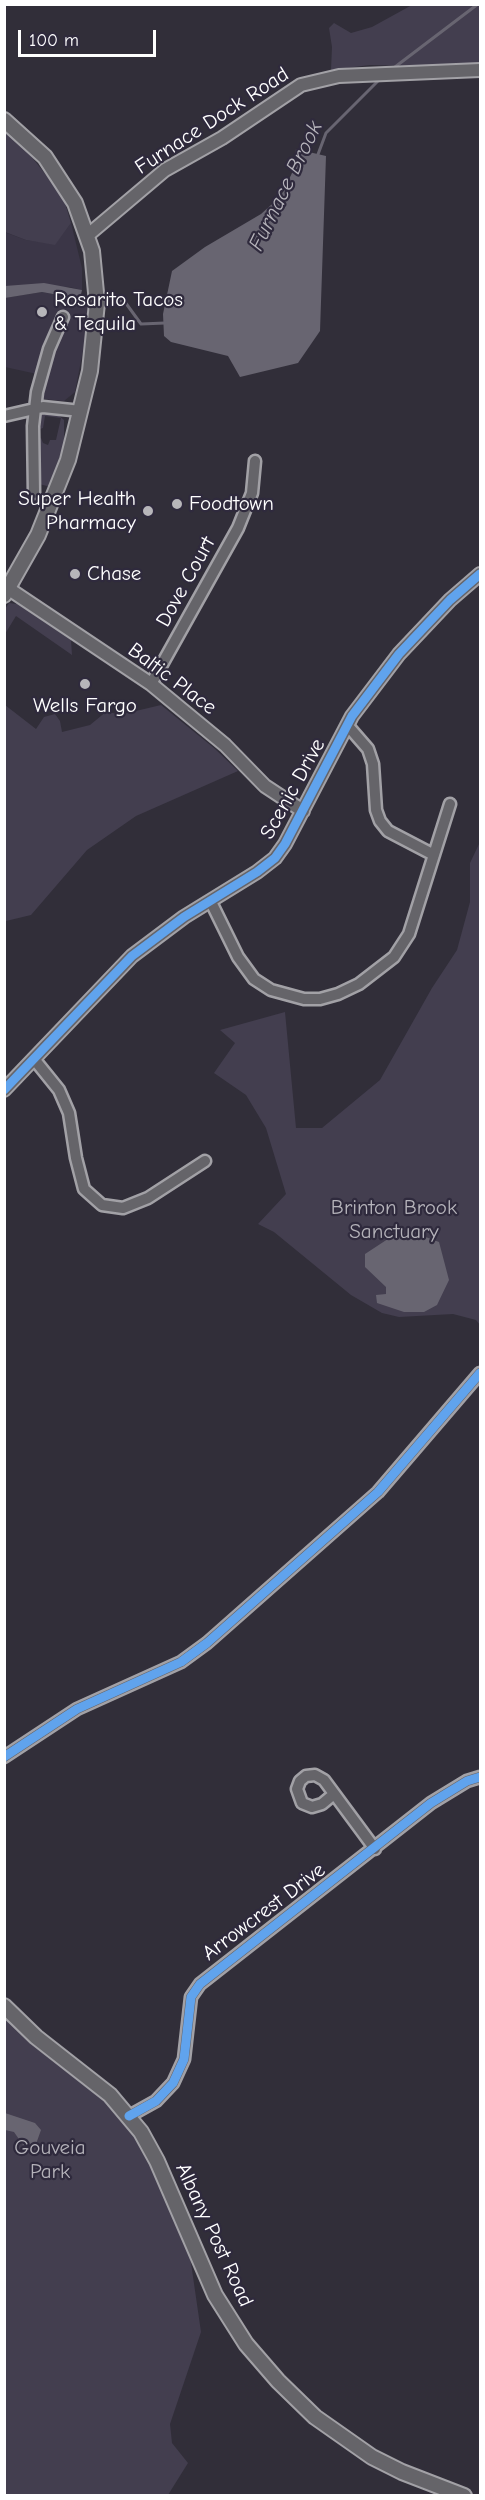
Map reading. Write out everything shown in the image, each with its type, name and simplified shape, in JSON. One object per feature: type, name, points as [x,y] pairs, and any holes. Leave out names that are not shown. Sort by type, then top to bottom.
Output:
[{"type":"main road","points":[[4,120],[28,139],[50,163],[75,203],[88,235],[94,264],[97,303],[93,345],[81,411],[56,492],[38,535],[7,592]]},
{"type":"main road","name":"Albany Post Road","points":[[4,2006],[36,2037],[110,2095],[129,2116],[157,2161],[215,2295],[256,2357],[302,2405],[345,2440],[395,2469],[464,2496]]},
{"type":"street","name":"Furnace Dock Road","points":[[88,235],[165,170],[222,138],[288,92],[323,78],[356,74],[480,70]]},
{"type":"street","points":[[34,493],[35,409],[45,360],[63,317]]},
{"type":"street","points":[[4,416],[51,407],[81,411]]},
{"type":"street","name":"Dove Court","points":[[151,684],[222,561],[238,528],[252,493],[255,461]]},
{"type":"street","name":"Scenic Drive","points":[[4,1090],[132,956],[184,917],[212,902],[275,858],[303,811],[352,716],[399,654],[450,600],[480,574]]},
{"type":"street","name":"Baltic Place","points":[[7,592],[151,684],[225,745],[265,786],[303,811]]},
{"type":"street","points":[[348,726],[368,750],[373,764],[373,787],[380,821],[388,831],[434,855]]},
{"type":"street","points":[[212,902],[238,957],[254,979],[285,995],[320,999],[359,984],[394,957],[409,934],[450,804]]},
{"type":"street","points":[[34,1059],[59,1090],[69,1113],[76,1158],[84,1189],[102,1205],[123,1208],[148,1198],[205,1161]]},
{"type":"street","points":[[4,1757],[77,1709],[181,1662],[207,1643],[378,1492],[480,1373]]},
{"type":"street","name":"Arrowcrest Drive","points":[[129,2116],[156,2101],[173,2084],[184,2059],[191,1997],[200,1984],[431,1803],[467,1781],[480,1777]]},
{"type":"street","points":[[334,1794],[375,1849]]},
{"type":"shaded area","points":[[71,223],[82,268],[82,290],[69,287],[5,286],[4,232],[26,240],[55,244]]},
{"type":"shaded area","points":[[42,292],[80,299],[88,303],[87,329],[75,392],[64,401],[43,399],[46,376],[5,367],[4,298]]},
{"type":"green space","points":[[412,5],[480,5],[480,64],[458,67],[370,65],[331,70],[332,47],[329,28],[334,23],[351,33],[372,27]]},
{"type":"green space","points":[[4,132],[22,145],[63,196],[71,223],[55,245],[26,240],[5,232]]},
{"type":"green space","points":[[43,412],[57,414],[64,420],[64,443],[51,487],[39,484],[38,439],[41,438],[43,443],[48,445],[50,440],[56,440],[61,418],[45,416],[43,428],[40,429],[39,415]]},
{"type":"green space","points":[[9,603],[17,604],[71,640],[72,655],[16,616],[5,634],[5,609]]},
{"type":"green space","points":[[5,705],[36,729],[44,717],[55,714],[60,721],[62,732],[90,725],[107,711],[119,715],[161,705],[214,748],[238,771],[136,816],[87,850],[31,915],[6,921],[5,927]]},
{"type":"green space","name":"Brinton Brook Sanctuary","points":[[480,842],[480,1325],[476,1320],[453,1314],[399,1317],[382,1313],[351,1295],[274,1232],[258,1224],[286,1194],[266,1128],[246,1095],[214,1073],[235,1043],[220,1030],[285,1012],[296,1128],[322,1128],[380,1080],[432,988],[457,950],[470,902],[470,863]]},
{"type":"green space","name":"Gouveia Park","points":[[4,2018],[33,2046],[110,2105],[130,2128],[148,2159],[190,2256],[201,2332],[170,2424],[172,2443],[188,2463],[168,2495],[5,2495]]},
{"type":"water","points":[[296,149],[326,156],[320,331],[298,363],[240,377],[228,356],[171,342],[164,336],[163,314],[172,271],[205,247],[261,214],[281,196],[292,173]]},
{"type":"water","points":[[44,283],[82,290],[80,299],[42,292],[5,298],[5,286]]},
{"type":"water","points":[[397,1233],[423,1236],[439,1242],[449,1280],[437,1305],[424,1312],[404,1312],[377,1303],[376,1295],[386,1294],[386,1287],[365,1267],[365,1254]]},
{"type":"water","points":[[5,2113],[35,2123],[41,2130],[36,2144],[23,2145],[14,2132],[5,2130]]},
{"type":"waterway","name":"Furnace Brook","points":[[391,70],[478,4]]},
{"type":"waterway","name":"Furnace Brook","points":[[317,157],[326,133],[379,80]]},
{"type":"waterway","name":"Furnace Brook","points":[[109,299],[125,302],[141,324],[165,323]]},
{"type":"cycle path","points":[[4,1090],[132,956],[184,917],[257,872],[275,858],[285,844],[352,716],[399,654],[450,600],[480,574]]},
{"type":"cycle path","points":[[4,1757],[77,1709],[181,1662],[207,1643],[378,1492],[480,1373]]},
{"type":"cycle path","points":[[129,2116],[156,2101],[173,2083],[184,2059],[191,1997],[200,1984],[431,1803],[467,1781],[480,1777]]},
{"type":"place","name":"Rosarito Tacos & Tequila","points":[[42,312]]},
{"type":"place","name":"Foodtown","points":[[177,504]]},
{"type":"place","name":"Super Health Pharmacy","points":[[148,511]]},
{"type":"place","name":"Chase","points":[[75,574]]},
{"type":"place","name":"Wells Fargo","points":[[85,684]]}]
